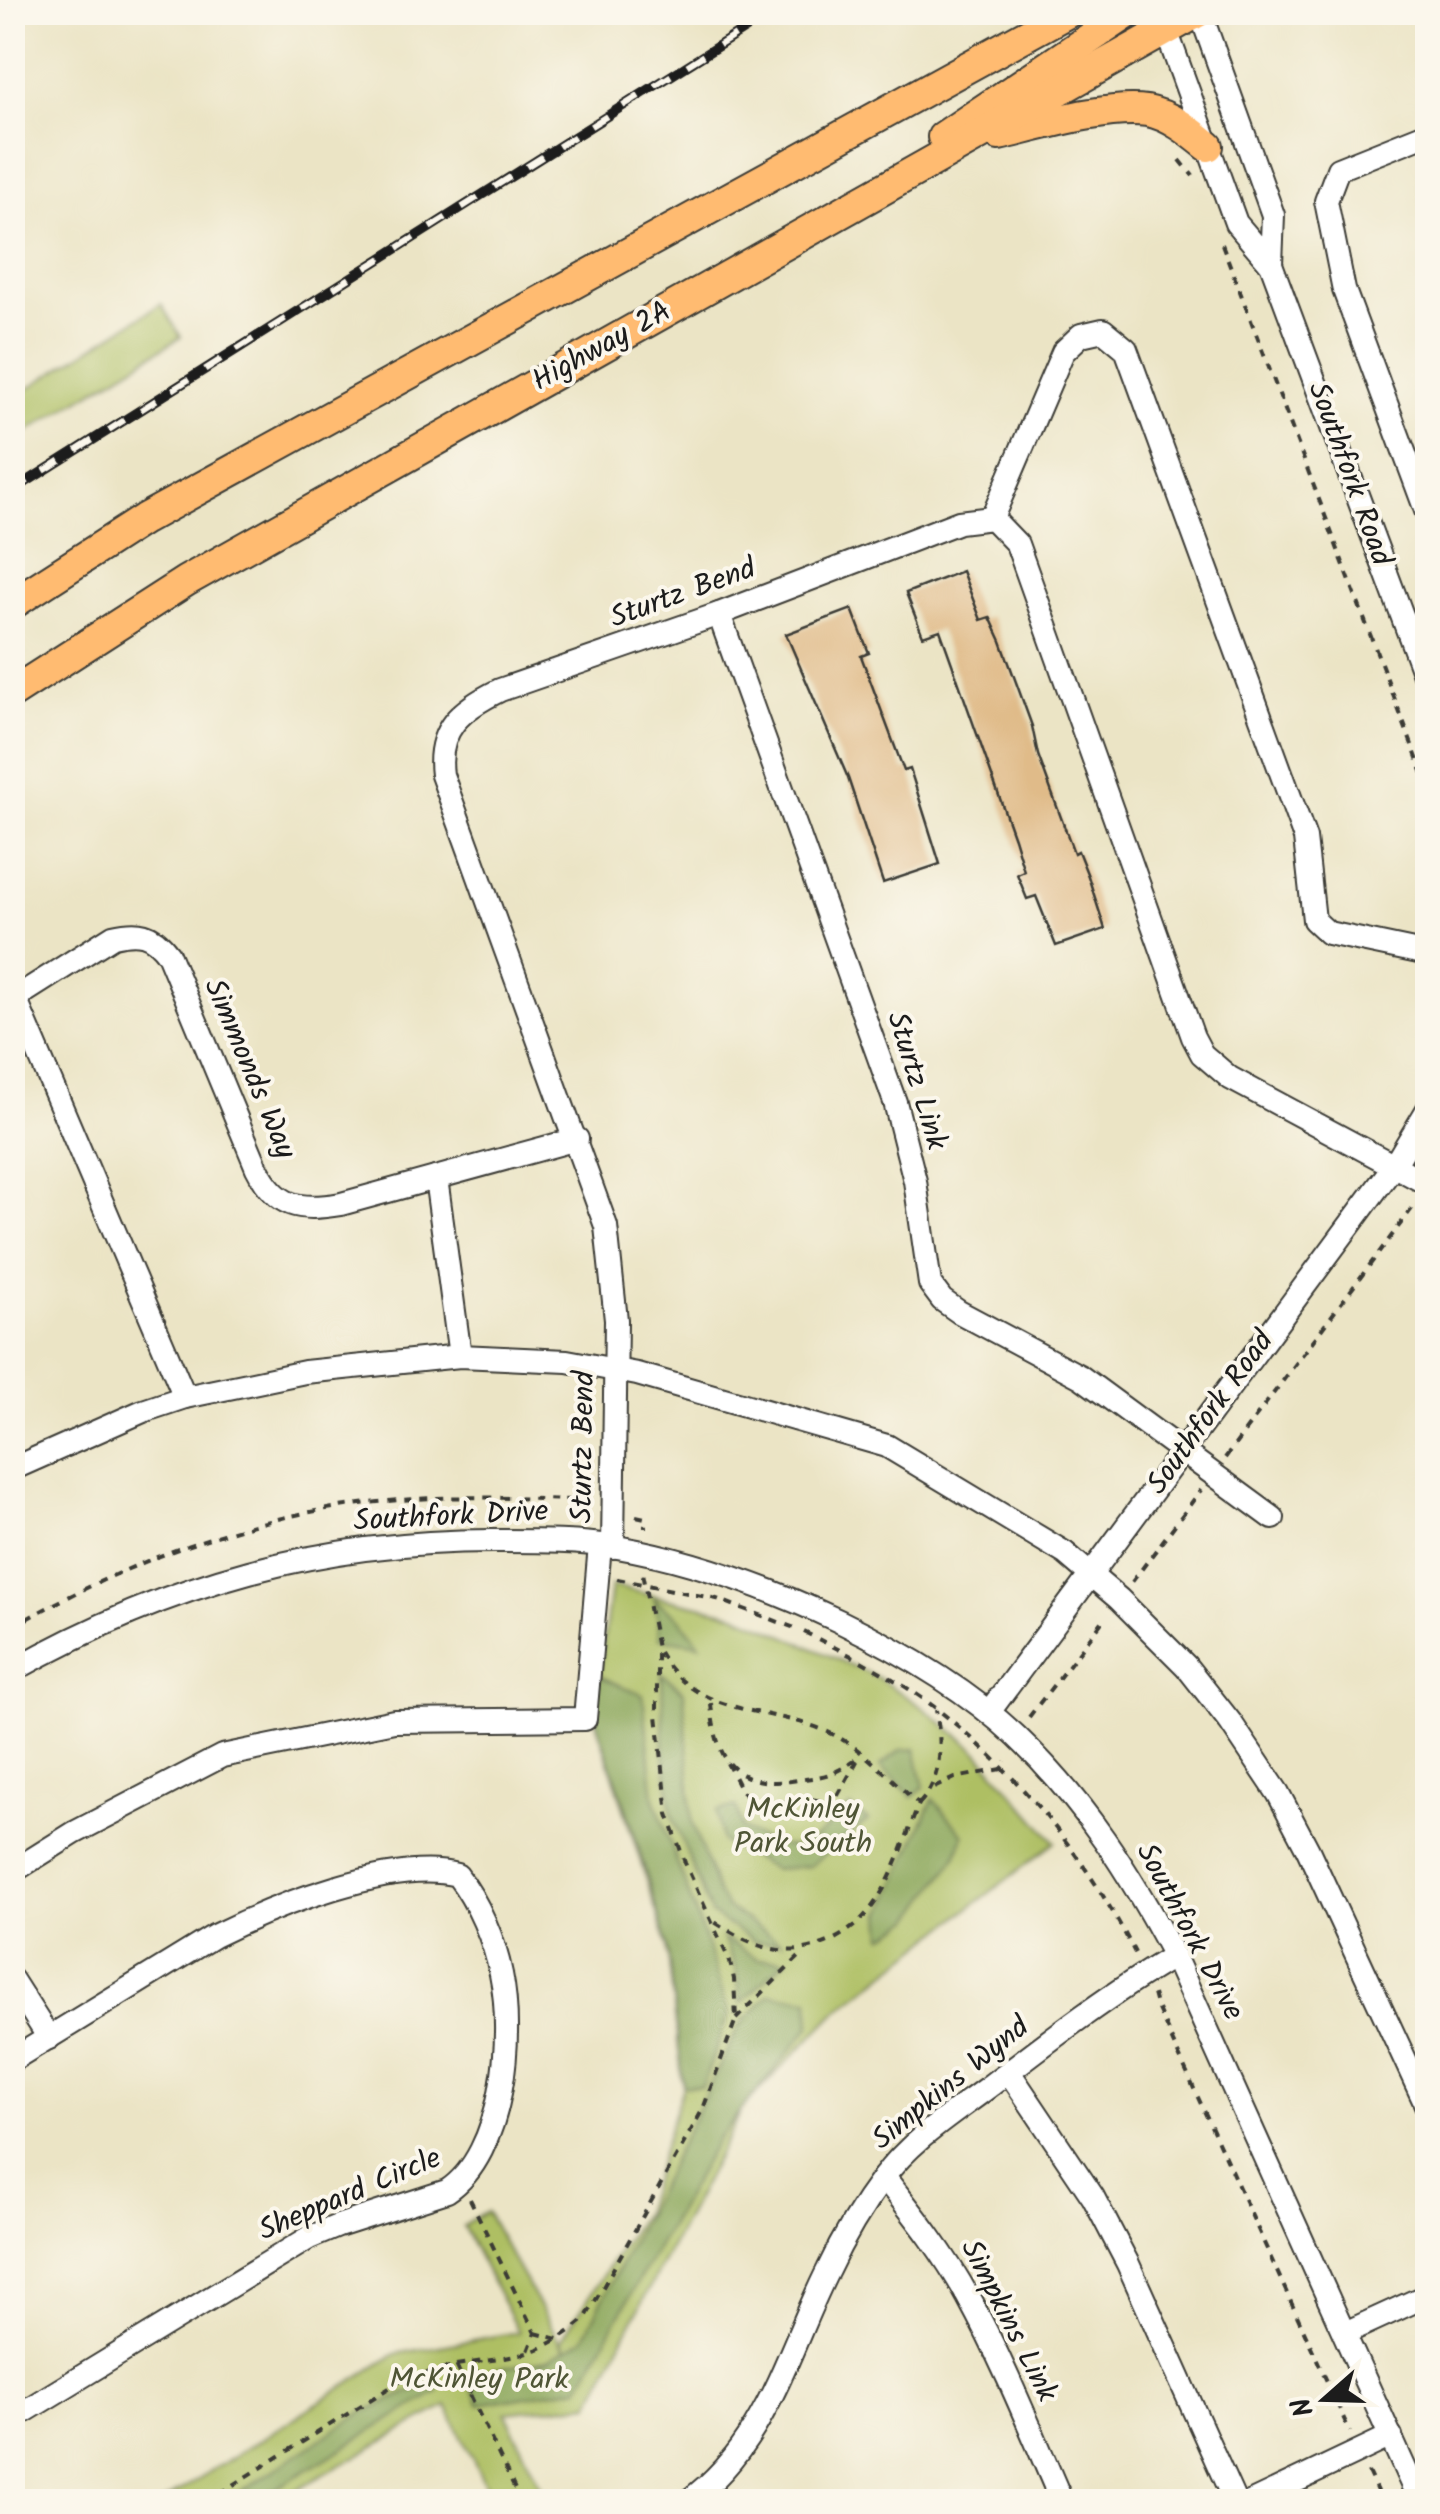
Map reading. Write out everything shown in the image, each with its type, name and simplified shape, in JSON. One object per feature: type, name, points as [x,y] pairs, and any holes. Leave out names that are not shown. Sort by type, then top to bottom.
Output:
[{"type":"main road","points":[[939,85],[1033,12]]},
{"type":"main road","points":[[12,604],[144,519],[1068,12]]},
{"type":"main road","points":[[832,218],[960,124],[1129,12]]},
{"type":"main road","name":"Highway 2A","points":[[12,693],[186,582],[971,140],[1167,18],[1199,12]]},
{"type":"main road","points":[[971,140],[1094,115],[1146,111],[1185,128],[1208,146]]},
{"type":"street","name":"Southfork Road","points":[[1199,12],[1274,215],[1271,264]]},
{"type":"street","name":"Southfork Road","points":[[1167,18],[1236,223],[1271,264],[1428,685]]},
{"type":"street","points":[[1428,133],[1338,169],[1326,201],[1344,290],[1428,516]]},
{"type":"street","points":[[1428,954],[1328,933],[1314,920],[1304,838],[1126,348],[1103,330],[1081,335],[1064,352],[992,518],[1017,544],[1193,1037],[1202,1054],[1230,1078],[1428,1184]]},
{"type":"street","name":"Sturtz Bend","points":[[12,1872],[74,1832],[222,1756],[394,1721],[585,1720],[598,1577],[606,1546],[615,1370],[614,1285],[606,1226],[442,775],[439,752],[447,731],[476,702],[500,690],[719,614],[959,522],[992,518]]},
{"type":"street","name":"Sturtz Link","points":[[719,614],[895,1102],[915,1181],[930,1284],[942,1300],[959,1312],[1081,1376],[1274,1518]]},
{"type":"street","name":"Simmonds Way","points":[[14,999],[112,936],[144,932],[158,940],[168,954],[256,1168],[275,1196],[291,1205],[324,1207],[577,1139]]},
{"type":"street","points":[[14,999],[185,1397]]},
{"type":"street","name":"Southfork Road","points":[[989,1712],[1395,1164],[1428,1110]]},
{"type":"street","points":[[436,1178],[460,1356]]},
{"type":"street","points":[[12,1469],[185,1397],[304,1372],[460,1356],[567,1361],[615,1370],[887,1446],[1065,1553],[1092,1574],[1186,1666],[1231,1723],[1278,1793],[1428,2109]]},
{"type":"street","name":"Southfork Drive","points":[[12,1670],[162,1598],[226,1576],[352,1549],[412,1543],[568,1542],[687,1563],[800,1602],[933,1673],[989,1712],[1036,1758],[1093,1822],[1132,1878],[1174,1956],[1420,2502]]},
{"type":"street","name":"Sheppard Circle","points":[[12,2060],[214,1936],[281,1905],[414,1870],[457,1875],[474,1900],[501,1974],[506,2018],[497,2105],[486,2140],[462,2182],[447,2191],[308,2238],[12,2419]]},
{"type":"street","name":"Simpkins Wynd","points":[[687,2502],[710,2494],[756,2426],[778,2388],[828,2270],[884,2177],[927,2134],[1008,2072],[1144,1973],[1174,1956]]},
{"type":"street","points":[[12,1980],[49,2038]]},
{"type":"street","points":[[1008,2072],[1093,2197],[1128,2264],[1235,2502]]},
{"type":"street","name":"Simpkins Link","points":[[884,2177],[966,2294],[995,2349],[1062,2502]]},
{"type":"street","points":[[1345,2333],[1428,2295]]},
{"type":"street","points":[[1252,2502],[1391,2436]]},
{"type":"path","points":[[1173,153],[1189,168],[1199,186]]},
{"type":"path","points":[[1218,233],[1428,787]]},
{"type":"path","points":[[1230,1451],[1413,1208]]},
{"type":"path","points":[[12,1627],[82,1588],[174,1548],[301,1515],[438,1498],[574,1500],[580,1505]]},
{"type":"path","points":[[598,1577],[642,1582],[716,1600],[802,1631],[873,1667],[936,1708],[1002,1768],[1060,1835],[1132,1948]]},
{"type":"path","points":[[206,2502],[402,2380],[527,2354],[561,2340],[585,2319],[702,2109],[736,2018],[734,1979],[668,1814],[657,1715],[657,1648],[642,1582]]},
{"type":"path","points":[[657,1648],[678,1677],[711,1701],[810,1725],[831,1734],[919,1804]]},
{"type":"path","points":[[711,1701],[721,1750],[742,1792],[764,1812],[799,1798],[832,1804],[861,1755]]},
{"type":"path","points":[[934,1788],[941,1737],[936,1708]]},
{"type":"path","points":[[721,1750],[734,1770],[764,1783],[821,1778],[843,1770],[861,1755]]},
{"type":"path","points":[[736,2018],[804,1952],[852,1930],[864,1920],[890,1879],[919,1804],[934,1788],[955,1778],[1002,1768]]},
{"type":"path","points":[[712,1922],[764,1948],[804,1952]]},
{"type":"path","points":[[1156,1999],[1382,2502]]},
{"type":"path","points":[[462,2182],[534,2332],[527,2354]]},
{"type":"path","points":[[534,2332],[561,2340]]},
{"type":"path","points":[[469,2393],[482,2361]]},
{"type":"path","points":[[456,2366],[522,2502]]},
{"type":"green space","points":[[161,304],[181,337],[13,440],[13,398]]},
{"type":"green space","name":"McKinley Park South","points":[[611,1586],[736,1614],[875,1676],[975,1749],[1055,1842],[838,2010],[743,2107],[590,2403],[506,2413],[547,2501],[493,2501],[447,2406],[276,2501],[162,2502],[395,2354],[518,2332],[463,2226],[486,2212],[566,2353],[561,2340],[643,2213],[683,2085],[667,1945],[594,1715]]},
{"type":"green space","points":[[655,1599],[681,1620],[700,1644],[660,1638]]},
{"type":"green space","points":[[662,1673],[684,1692],[692,1822],[718,1895],[727,1908],[781,1942],[755,1942],[711,1914],[672,1815],[664,1755]]},
{"type":"green space","points":[[599,1676],[643,1695],[654,1798],[729,2014],[702,2087],[683,2086],[667,1945],[594,1715]]},
{"type":"green space","points":[[915,1749],[924,1787],[913,1797],[880,1766],[901,1750]]},
{"type":"green space","points":[[933,1799],[964,1835],[956,1857],[912,1919],[884,1937],[882,1914]]},
{"type":"green space","points":[[736,1807],[742,1829],[790,1847],[810,1841],[850,1807],[868,1820],[810,1866],[774,1869],[722,1842],[717,1811]]},
{"type":"green space","points":[[723,1938],[758,1959],[786,1960],[741,2003],[736,1969]]},
{"type":"green space","name":"McKinley Park","points":[[770,1994],[809,1999],[810,2026],[717,2140],[579,2387],[479,2404],[464,2374],[548,2360],[583,2339],[740,2025]]},
{"type":"green space","points":[[434,2381],[438,2391],[255,2501],[226,2501],[363,2412]]},
{"type":"building","points":[[962,571],[981,620],[990,617],[1001,641],[1032,726],[1038,755],[1074,853],[1078,851],[1088,876],[1105,929],[1056,946],[1036,896],[1027,899],[1017,874],[1024,871],[1014,838],[940,630],[923,636],[906,593]]},
{"type":"building","points":[[852,609],[869,653],[861,656],[904,771],[910,769],[940,864],[883,883],[848,778],[786,634]]},
{"type":"railway","points":[[12,491],[772,12]]}]
